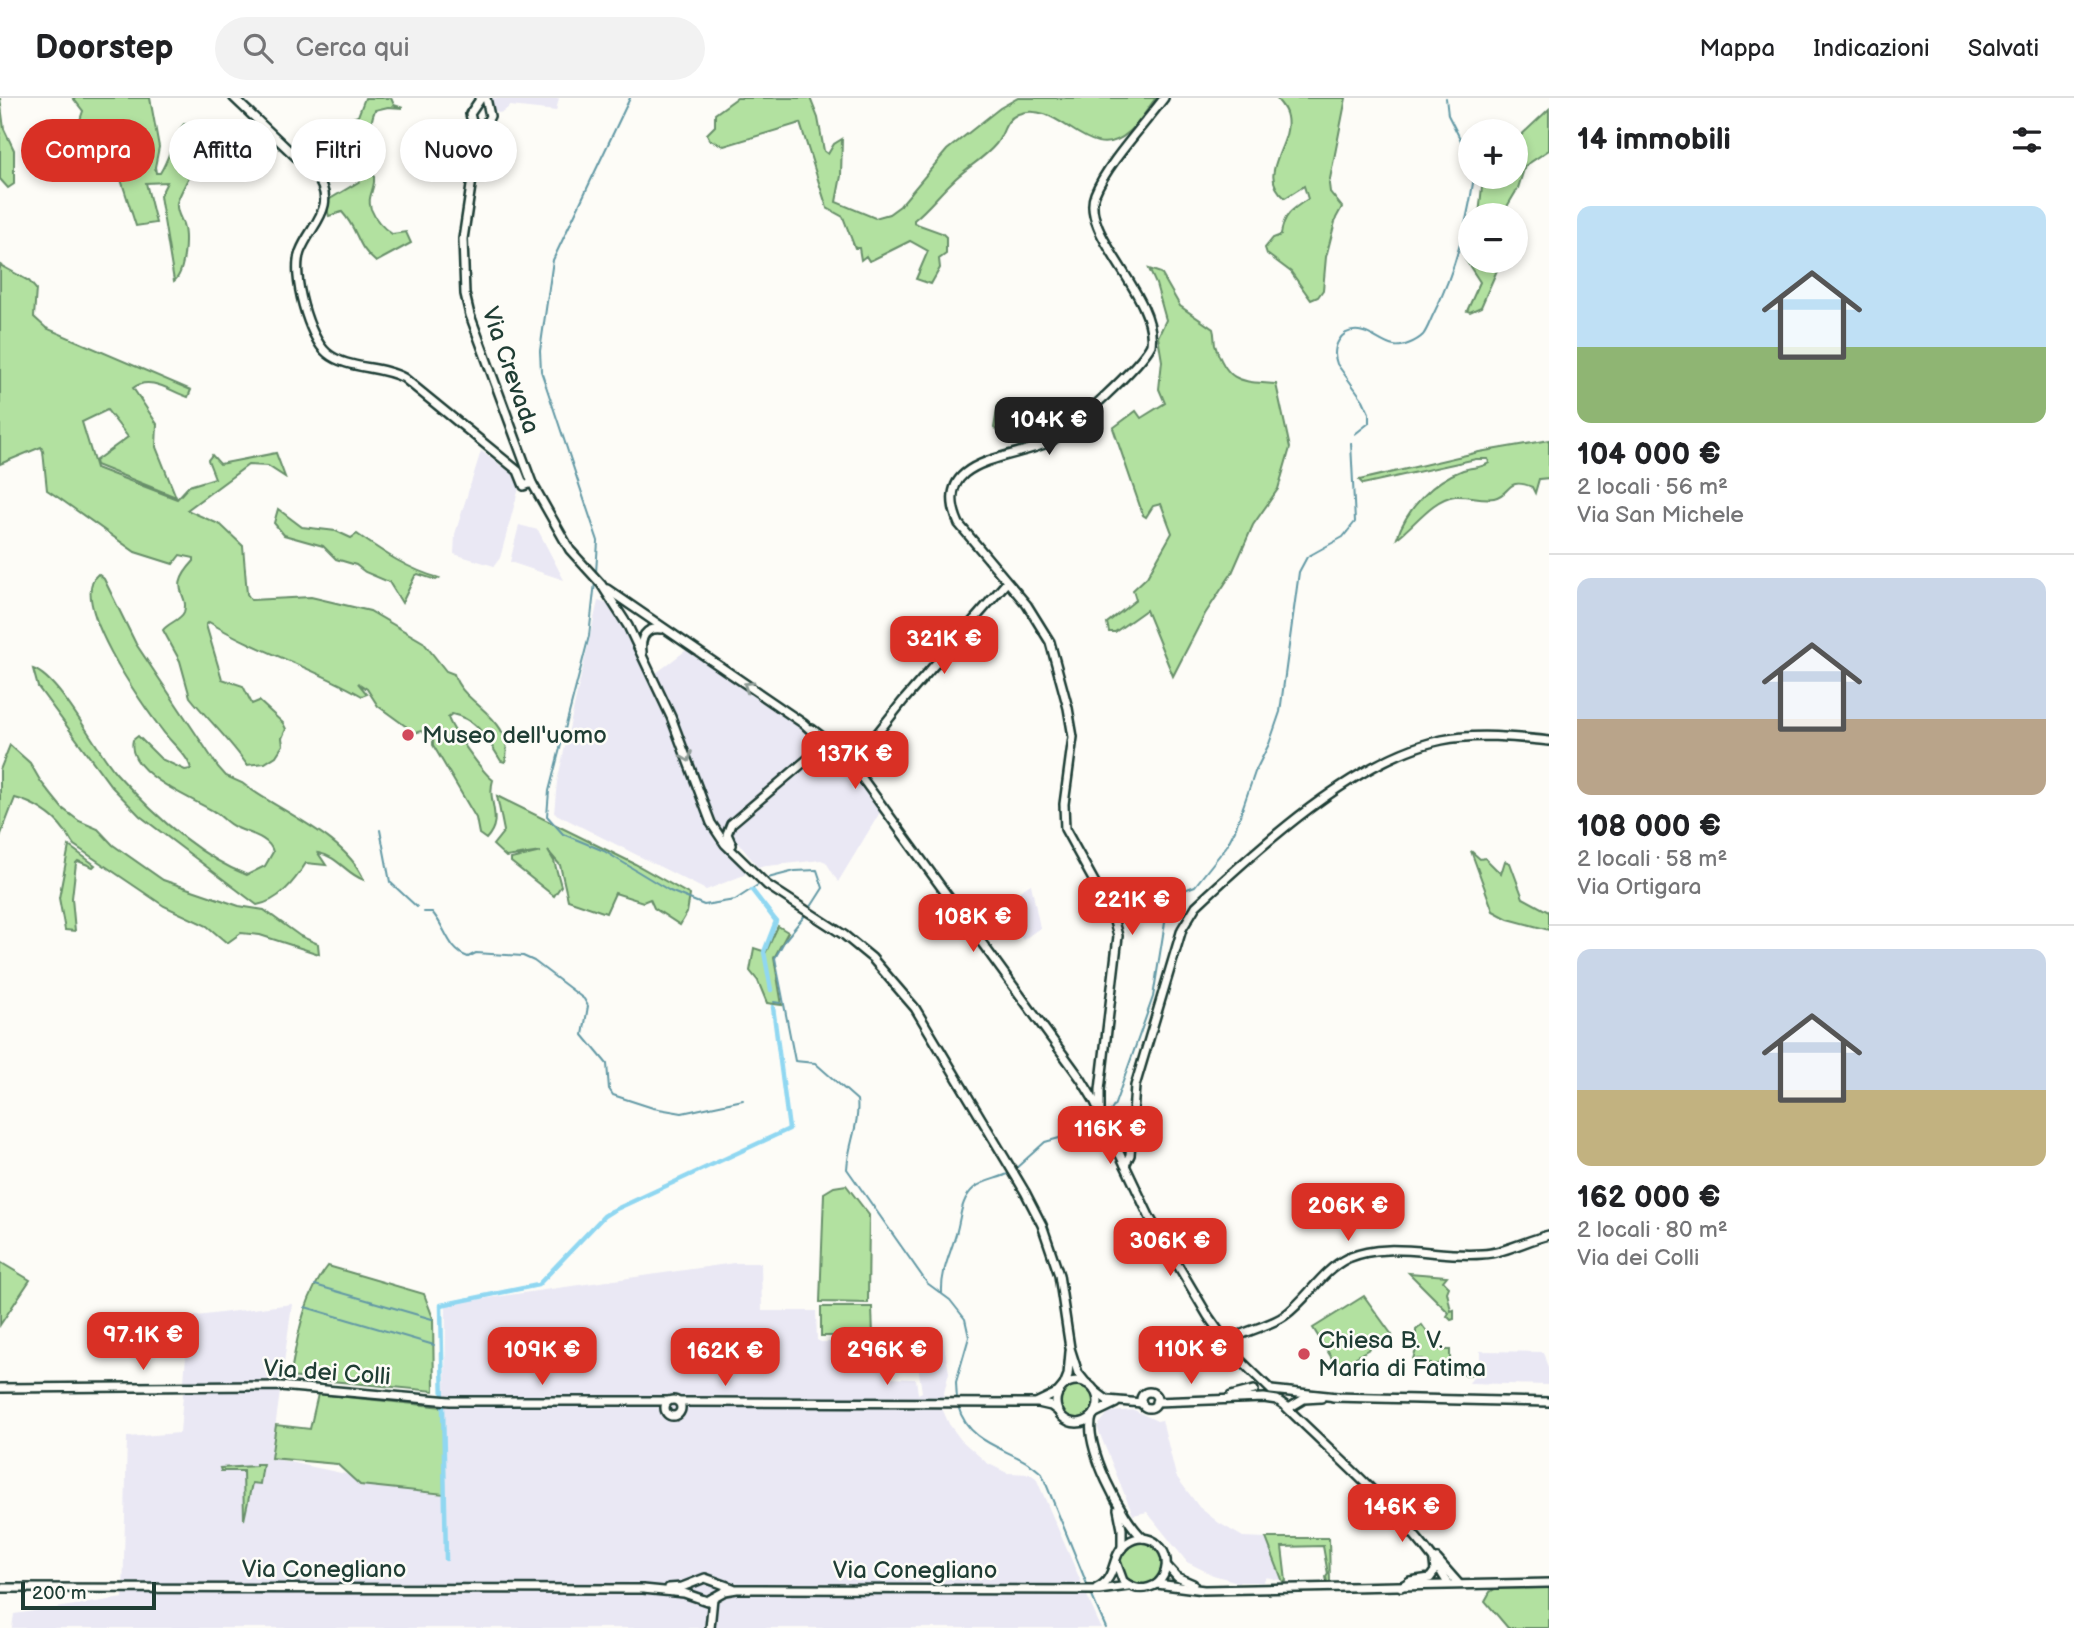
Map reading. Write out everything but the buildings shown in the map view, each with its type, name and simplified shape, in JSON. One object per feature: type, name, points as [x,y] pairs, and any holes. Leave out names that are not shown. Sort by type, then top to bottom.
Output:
[{"type":"main road","points":[[234,98],[315,174],[321,185],[324,212],[300,251],[298,267],[303,304],[321,348],[338,359],[386,370],[404,378],[521,470]]},
{"type":"main road","points":[[1102,1117],[1100,1091],[1118,949],[1117,929],[1112,914],[1068,836],[1063,821],[1073,737],[1062,682],[1044,629],[959,524],[953,506],[957,486],[968,472],[985,460],[1051,441],[1084,415],[1147,353],[1152,337],[1135,289],[1095,223],[1092,208],[1095,194],[1107,173],[1164,98]]},
{"type":"main road","name":"Via Crevada","points":[[472,119],[471,111],[483,102],[490,113],[487,119]]},
{"type":"main road","name":"Via Crevada","points":[[472,182],[463,239],[465,294],[521,470],[570,550],[601,584],[825,737],[847,760],[1091,1094],[1155,1226],[1227,1343],[1266,1386]]},
{"type":"main road","points":[[810,757],[827,751],[847,760],[860,752],[1007,582]]},
{"type":"main road","name":"Via Crevada","points":[[601,584],[627,624],[671,717],[721,839],[767,885],[844,934],[872,958],[915,1008],[1008,1162],[1052,1250],[1070,1348]]},
{"type":"main road","points":[[627,624],[631,615],[640,612]]},
{"type":"main road","points":[[642,656],[641,643],[645,634],[656,628],[668,632]]},
{"type":"main road","points":[[702,798],[719,824],[727,825],[736,819],[810,757],[817,748],[819,740],[816,734],[804,724]]},
{"type":"main road","points":[[1125,1165],[1129,1155],[1135,1086],[1182,929],[1196,906],[1331,791],[1376,766],[1444,740],[1511,738],[1549,741]]},
{"type":"main road","name":"Via Crevada","points":[[736,819],[729,828],[727,838],[750,869]]},
{"type":"main road","points":[[1091,1094],[1101,1080]]},
{"type":"main road","points":[[1091,1094],[1100,1091]]},
{"type":"main road","points":[[1227,1343],[1237,1336],[1259,1330],[1282,1318],[1329,1271],[1355,1256],[1380,1251],[1486,1254],[1549,1235]]},
{"type":"main road","points":[[1221,1334],[1237,1336]]},
{"type":"main road","points":[[1070,1348],[1078,1373],[1086,1383],[1107,1400],[1120,1402]]},
{"type":"main road","points":[[1059,1412],[1056,1399],[1068,1374],[1070,1348]]},
{"type":"main road","points":[[1249,1369],[1254,1388],[1261,1398]]},
{"type":"main road","points":[[1038,1403],[1074,1381],[1086,1383]]},
{"type":"main road","name":"Via dei Colli","points":[[0,1388],[280,1386],[441,1400],[652,1403],[674,1399],[680,1406]]},
{"type":"main road","points":[[1261,1398],[1266,1386]]},
{"type":"main road","points":[[1219,1399],[1266,1386],[1293,1399],[1337,1397],[1549,1402]]},
{"type":"main road","points":[[1095,1391],[1098,1402],[1089,1428],[1118,1505],[1130,1524],[1144,1539],[1159,1545],[1167,1566],[1177,1577],[1187,1583],[1228,1589]]},
{"type":"main road","points":[[1075,1423],[1107,1405],[1139,1401],[1150,1393],[1158,1400]]},
{"type":"main road","points":[[1139,1401],[1149,1408],[1158,1400],[1261,1398],[1284,1405],[1460,1584]]},
{"type":"main road","points":[[1284,1405],[1293,1399]]},
{"type":"main road","points":[[1284,1405],[1293,1399]]},
{"type":"main road","points":[[1293,1399],[1296,1416]]},
{"type":"main road","points":[[666,1410],[668,1402]]},
{"type":"main road","name":"Via dei Colli","points":[[652,1403],[672,1416],[680,1406],[698,1403],[1038,1403]]},
{"type":"main road","points":[[1038,1403],[1051,1406],[1065,1419],[1075,1423],[1093,1443]]},
{"type":"main road","points":[[1118,1505],[1122,1548]]},
{"type":"main road","points":[[1094,1590],[1109,1581],[1122,1548],[1128,1542],[1144,1539]]},
{"type":"main road","points":[[1426,1549],[1449,1584]]},
{"type":"main road","points":[[1401,1587],[1410,1581],[1427,1580],[1434,1573],[1434,1562],[1426,1549]]},
{"type":"main road","points":[[1116,1562],[1119,1575],[1128,1586],[1143,1590],[1157,1584],[1204,1590],[1549,1583]]},
{"type":"main road","points":[[1157,1584],[1167,1566]]},
{"type":"main road","points":[[709,1578],[715,1583],[717,1590],[713,1598],[710,1625],[694,1587],[698,1580],[709,1578]]},
{"type":"main road","name":"Via Conegliano","points":[[0,1588],[647,1590],[681,1587],[698,1580]]},
{"type":"main road","name":"Via Conegliano","points":[[715,1583],[737,1589],[1094,1590],[1128,1586]]},
{"type":"main road","name":"Via Conegliano","points":[[713,1598],[737,1589]]},
{"type":"main road","name":"Via Conegliano","points":[[647,1590],[699,1598]]},
{"type":"main road","points":[[699,1598],[713,1598]]},
{"type":"shaded area","points":[[490,98],[559,98],[556,111],[510,106],[498,113],[491,107]]},
{"type":"shaded area","points":[[481,451],[517,477],[519,488],[500,558],[494,566],[454,554],[455,534]]},
{"type":"shaded area","points":[[519,525],[538,530],[564,580],[510,562]]},
{"type":"shaded area","points":[[598,601],[615,606],[651,677],[689,648],[840,755],[882,809],[838,882],[826,862],[821,860],[758,867],[730,833],[720,840],[747,871],[744,875],[706,890],[554,813],[557,782]]},
{"type":"shaded area","points":[[1031,884],[1040,928],[1023,940],[997,905]]},
{"type":"shaded area","points":[[734,1263],[761,1263],[762,1311],[816,1311],[817,1340],[889,1342],[890,1378],[916,1379],[918,1394],[922,1392],[914,1339],[920,1334],[941,1330],[949,1372],[941,1406],[949,1424],[961,1440],[987,1463],[1007,1473],[1030,1474],[1036,1478],[1101,1628],[12,1628],[14,1614],[123,1598],[127,1437],[180,1433],[189,1317],[292,1304],[271,1458],[444,1495],[446,1304]]},
{"type":"shaded area","points":[[1480,1351],[1543,1352],[1549,1371],[1549,1385],[1469,1383],[1480,1368]]},
{"type":"shaded area","points":[[1134,1410],[1157,1421],[1162,1420],[1176,1476],[1199,1507],[1243,1537],[1266,1538],[1283,1581],[1266,1577],[1263,1582],[1238,1582],[1213,1575],[1187,1562],[1147,1512],[1133,1515],[1097,1427],[1109,1412]]},
{"type":"green space","points":[[0,98],[4,129],[14,150],[14,184],[8,188],[0,179]]},
{"type":"green space","points":[[73,98],[150,98],[154,119],[80,119],[83,111]]},
{"type":"green space","points":[[365,98],[391,98],[394,105],[403,108],[375,110],[372,119],[350,119],[358,116]]},
{"type":"green space","points":[[737,98],[810,98],[818,118],[824,151],[828,154],[834,144],[842,139],[841,176],[836,202],[875,218],[889,214],[900,206],[947,150],[1000,108],[1018,98],[1156,98],[1129,132],[1114,141],[1100,143],[1048,115],[1033,112],[1013,117],[991,149],[957,177],[914,220],[914,223],[946,237],[946,254],[939,259],[940,268],[931,284],[916,279],[928,251],[910,241],[872,260],[869,261],[866,256],[861,260],[859,248],[855,248],[843,217],[827,208],[800,123],[724,146],[710,140],[707,134],[715,126],[715,114]]},
{"type":"green space","points":[[1276,98],[1346,98],[1329,184],[1330,192],[1342,207],[1336,218],[1326,257],[1323,290],[1318,297],[1311,300],[1291,272],[1267,254],[1265,248],[1273,238],[1281,235],[1289,213],[1308,199],[1304,186],[1285,198],[1277,189],[1274,169],[1285,138],[1287,117]]},
{"type":"green space","points":[[1549,109],[1549,150],[1528,164],[1528,129]]},
{"type":"green space","points":[[155,125],[159,147],[155,167]]},
{"type":"green space","points":[[169,153],[169,182],[186,182],[177,203],[184,230],[183,263],[174,281],[160,196],[167,182],[146,183],[156,223],[136,226],[122,182],[155,182],[155,167],[156,173],[160,173]]},
{"type":"green space","points":[[358,182],[374,182],[370,202],[377,220],[392,234],[406,232],[411,243],[376,262],[364,250],[342,212],[329,216],[325,202]]},
{"type":"green space","points":[[1482,189],[1517,189],[1509,203],[1480,203]]},
{"type":"green space","points":[[0,265],[29,281],[36,289],[34,317],[46,328],[191,390],[188,397],[153,384],[140,384],[133,388],[157,424],[156,447],[176,497],[96,465],[95,461],[128,437],[107,410],[82,422],[96,468],[177,499],[189,486],[215,478],[208,460],[212,455],[220,464],[276,453],[285,477],[268,466],[248,465],[187,510],[221,525],[243,546],[247,594],[251,600],[311,597],[370,611],[423,642],[446,671],[454,674],[459,685],[496,723],[507,747],[505,762],[501,761],[476,726],[452,714],[448,717],[468,750],[493,780],[491,788],[495,817],[486,839],[479,834],[476,818],[433,745],[433,739],[421,731],[415,733],[378,706],[367,689],[358,683],[367,694],[362,696],[209,622],[206,625],[222,679],[243,686],[252,704],[259,701],[286,729],[282,738],[283,745],[276,756],[265,763],[247,765],[190,697],[180,661],[163,630],[184,612],[181,579],[194,558],[180,555],[173,564],[135,552],[47,490],[41,447],[0,464]]},
{"type":"green space","points":[[1149,269],[1161,273],[1180,306],[1213,329],[1220,358],[1231,374],[1245,381],[1276,384],[1290,448],[1278,489],[1253,525],[1232,573],[1205,614],[1173,676],[1146,610],[1115,632],[1109,632],[1107,623],[1136,600],[1133,590],[1147,577],[1172,533],[1161,504],[1153,506],[1146,517],[1143,515],[1113,428],[1136,411],[1141,418],[1165,403],[1159,389],[1162,361],[1158,337],[1166,320]]},
{"type":"green space","points":[[1474,273],[1496,273],[1481,307],[1467,311],[1480,282]]},
{"type":"green space","points":[[998,404],[1054,417],[1068,412],[1073,414],[1043,437],[1018,445],[994,428]]},
{"type":"green space","points":[[1549,440],[1549,478],[1539,479],[1535,493],[1532,487],[1517,484],[1494,498],[1447,498],[1431,507],[1397,538],[1414,506],[1432,488],[1463,470],[1486,465],[1489,463],[1488,459],[1476,459],[1363,484],[1359,480],[1479,452]]},
{"type":"green space","points":[[278,509],[302,527],[336,531],[351,538],[357,534],[406,565],[439,578],[436,580],[418,574],[415,576],[402,603],[389,582],[365,572],[356,565],[336,559],[323,546],[284,535],[274,523]]},
{"type":"green space","points":[[98,574],[104,579],[136,644],[218,767],[226,776],[242,783],[327,837],[355,864],[364,880],[331,858],[318,853],[326,865],[306,863],[285,890],[257,905],[140,816],[111,786],[38,687],[33,669],[55,686],[116,773],[144,803],[193,845],[247,875],[265,866],[273,852],[263,839],[232,825],[216,813],[176,792],[149,774],[139,763],[133,752],[133,740],[138,736],[161,759],[185,770],[191,769],[140,699],[111,652],[92,606],[91,587]]},
{"type":"green space","points":[[10,745],[30,763],[62,808],[79,821],[98,829],[113,845],[163,880],[239,906],[264,910],[300,936],[318,944],[319,954],[260,935],[241,933],[227,943],[207,926],[164,906],[74,845],[55,819],[22,800],[15,798],[0,837],[0,770]]},
{"type":"green space","points":[[497,796],[635,864],[690,895],[687,913],[680,925],[654,908],[650,899],[643,902],[615,893],[606,913],[568,900],[560,865],[548,851],[554,861],[561,886],[554,896],[511,862],[511,859],[541,852],[506,857],[493,845],[504,831]]},
{"type":"green space","points":[[69,846],[95,865],[93,867],[78,861],[76,863],[72,898],[75,931],[65,930],[59,898]]},
{"type":"green space","points":[[1471,851],[1480,859],[1485,858],[1501,874],[1505,861],[1510,863],[1523,898],[1549,912],[1549,930],[1508,919],[1493,911]]},
{"type":"green space","points":[[778,926],[788,932],[774,958],[782,1005],[767,1003],[758,981],[750,971],[754,948],[766,952]]},
{"type":"green space","points":[[846,1185],[869,1215],[868,1303],[820,1302],[824,1193],[834,1187]]},
{"type":"green space","points":[[0,1262],[30,1280],[0,1325]]},
{"type":"green space","points":[[328,1266],[424,1294],[433,1318],[434,1391],[290,1377],[307,1305]]},
{"type":"green space","points":[[1409,1273],[1447,1276],[1443,1281],[1449,1287],[1447,1292],[1451,1311],[1454,1310],[1454,1319],[1451,1320],[1447,1316],[1449,1313]]},
{"type":"green space","points":[[1364,1296],[1392,1335],[1338,1368],[1313,1328]]},
{"type":"green space","points":[[821,1307],[872,1307],[873,1336],[821,1336]]},
{"type":"green space","points":[[1422,1325],[1440,1350],[1450,1350],[1450,1363],[1464,1370],[1470,1367],[1470,1375],[1466,1376],[1456,1369],[1446,1367],[1446,1364],[1424,1364],[1422,1359],[1413,1359],[1416,1330]]},
{"type":"green space","points":[[1077,1385],[1089,1390],[1094,1402],[1089,1414],[1077,1419],[1065,1414],[1060,1402],[1065,1390]]},
{"type":"green space","points":[[318,1394],[443,1407],[444,1494],[360,1485],[337,1464],[271,1458],[276,1425],[310,1429]]},
{"type":"green space","points":[[263,1464],[260,1484],[252,1483],[244,1520],[243,1471],[221,1471],[220,1468]]},
{"type":"green space","points":[[1266,1538],[1329,1538],[1330,1582],[1327,1582],[1326,1577],[1328,1574],[1323,1546],[1282,1547],[1286,1581],[1283,1582]]},
{"type":"green space","points":[[1142,1542],[1157,1549],[1164,1564],[1157,1579],[1142,1586],[1127,1579],[1120,1564],[1127,1549]]},
{"type":"green space","points":[[1498,1587],[1549,1587],[1549,1628],[1508,1628],[1485,1601],[1490,1592]]},
{"type":"waterway","points":[[596,573],[598,541],[541,371],[540,351],[553,260],[630,98]]},
{"type":"waterway","points":[[1446,98],[1448,115],[1458,135]]},
{"type":"waterway","points":[[1355,434],[1369,423],[1369,413],[1337,364],[1336,346],[1342,336],[1352,331],[1368,333],[1397,346],[1409,344],[1423,335],[1454,265],[1472,189]]},
{"type":"waterway","points":[[1107,1118],[1115,1104],[1153,997],[1167,910],[1179,892],[1195,886],[1226,847],[1235,830],[1255,772],[1269,744],[1280,712],[1299,572],[1307,557],[1343,537],[1355,522],[1351,443]]},
{"type":"waterway","points":[[595,582],[589,636],[549,791],[547,816],[563,834],[604,851],[670,891],[704,905],[735,900],[761,883]]},
{"type":"waterway","points":[[380,830],[390,882],[417,907]]},
{"type":"waterway","points":[[764,879],[795,871],[817,870],[823,888],[809,910]]},
{"type":"waterway","points":[[752,890],[776,921],[764,952],[771,990]]},
{"type":"waterway","points":[[424,912],[432,912],[451,944],[468,957],[476,953],[523,956],[534,961],[584,999],[588,1006],[583,1035],[607,1064],[609,1089],[613,1095],[653,1108],[682,1113],[743,1100]]},
{"type":"waterway","points":[[806,914],[785,940],[775,958],[795,1061],[815,1063],[857,1100],[857,1118],[847,1169],[927,1283],[950,1300],[965,1319],[969,1337],[956,1382],[957,1401]]},
{"type":"waterway","points":[[774,1002],[780,1003]]},
{"type":"waterway","points":[[446,1559],[441,1305],[538,1285],[604,1216],[612,1211],[789,1129],[773,1007]]},
{"type":"waterway","points":[[1014,1170],[1045,1142],[1095,1128],[1103,1122]]},
{"type":"waterway","points":[[942,1293],[944,1270],[966,1198],[978,1185],[1010,1173]]},
{"type":"waterway","points":[[315,1285],[432,1319]]},
{"type":"waterway","points":[[305,1307],[434,1345]]},
{"type":"waterway","points":[[958,1406],[964,1420],[983,1440],[1020,1458],[1042,1474],[1089,1589]]},
{"type":"waterway","points":[[1091,1594],[1106,1628]]},
{"type":"place","name":"Museo dell'uomo","points":[[408,735]]},
{"type":"place","name":"Chiesa B. V. Maria di Fatima","points":[[1304,1354]]}]
